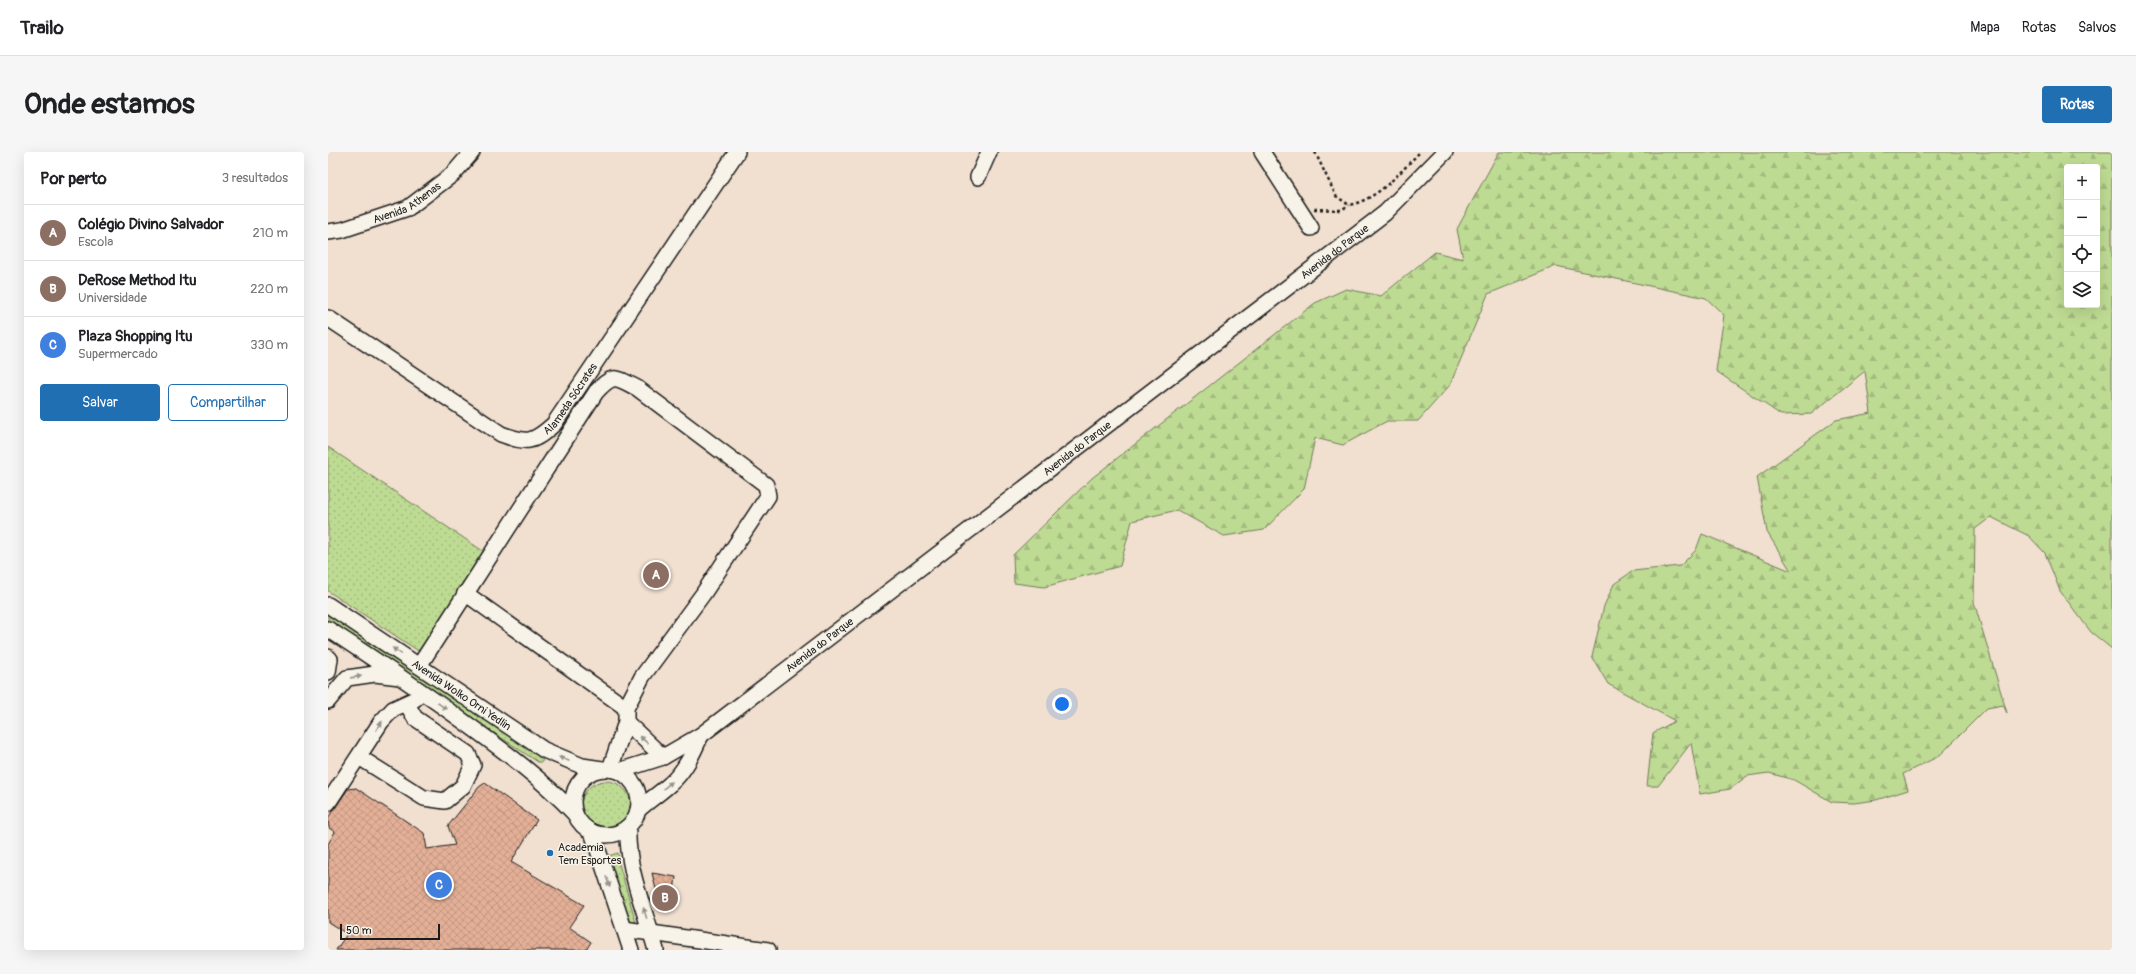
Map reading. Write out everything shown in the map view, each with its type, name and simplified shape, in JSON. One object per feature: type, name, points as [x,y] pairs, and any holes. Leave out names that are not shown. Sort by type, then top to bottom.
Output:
[{"type":"street","name":"Alameda Sócrates","points":[[328,318],[501,434],[520,441],[538,439],[554,424],[737,152]]},
{"type":"street","points":[[978,177],[989,152]]},
{"type":"street","points":[[1262,152],[1311,228]]},
{"type":"street","name":"Avenida do Parque","points":[[610,770],[663,757],[701,735],[1385,213],[1445,152]]},
{"type":"street","name":"Avenida Athenas","points":[[328,232],[342,230],[408,208],[453,174],[468,153]]},
{"type":"street","points":[[419,666],[596,392],[607,380],[616,378],[637,388],[766,485],[768,496],[703,594],[642,677],[626,715],[610,770]]},
{"type":"street","points":[[465,593],[626,715],[663,757]]},
{"type":"street","name":"Avenida Wolko Orni Yedlin","points":[[328,605],[544,750],[582,766],[610,770]]},
{"type":"street","name":"Avenida Wolko Orni Yedlin","points":[[328,629],[402,677],[518,761],[538,777],[575,814]]},
{"type":"street","points":[[328,657],[330,660],[328,672]]},
{"type":"street","points":[[328,700],[347,678],[374,674],[402,677]]},
{"type":"street","points":[[328,803],[381,722],[393,709],[406,704],[424,693]]},
{"type":"street","points":[[359,757],[424,798],[445,802],[464,786],[473,765],[468,754],[415,718],[406,704]]},
{"type":"street","name":"Avenida do Parque","points":[[638,810],[651,797],[670,784],[689,762],[701,735]]},
{"type":"street","points":[[628,827],[617,833],[604,835],[592,832],[581,824],[575,814],[573,802],[575,790],[586,776],[610,770],[629,778],[636,787],[639,798],[638,810],[628,827],[627,842],[633,871],[656,950]]},
{"type":"street","points":[[592,832],[631,950]]},
{"type":"street","points":[[624,929],[651,931],[768,950]]},
{"type":"street","points":[[687,950],[700,940]]},
{"type":"path","points":[[1315,152],[1336,196],[1349,204]]},
{"type":"path","points":[[1298,207],[1340,210],[1349,204],[1361,203],[1390,183],[1420,152]]},
{"type":"green space","points":[[1499,152],[2112,152],[2112,649],[2091,632],[2060,591],[2045,553],[2029,536],[1991,517],[1975,529],[1974,602],[2007,713],[2003,705],[1987,708],[1939,756],[1903,774],[1908,790],[1876,800],[1854,803],[1832,802],[1794,780],[1769,773],[1747,776],[1730,789],[1700,794],[1691,743],[1658,786],[1647,786],[1653,733],[1675,721],[1608,684],[1592,657],[1604,606],[1614,584],[1633,571],[1680,566],[1696,550],[1702,534],[1791,571],[1767,532],[1757,477],[1836,420],[1871,413],[1865,371],[1811,414],[1781,415],[1716,371],[1724,315],[1706,298],[1556,266],[1488,294],[1450,385],[1418,421],[1387,421],[1343,445],[1315,438],[1304,489],[1264,530],[1224,536],[1177,510],[1132,521],[1120,566],[1044,587],[1014,583],[1013,555],[1092,478],[1315,303],[1346,289],[1381,296],[1435,252],[1463,259],[1457,229]]},
{"type":"green space","points":[[328,447],[483,551],[420,652],[328,591]]},
{"type":"green space","points":[[328,612],[543,756],[542,762],[538,762],[328,623]]},
{"type":"green space","points":[[606,781],[616,783],[624,788],[629,796],[631,806],[629,816],[624,824],[616,829],[606,831],[596,829],[588,824],[583,816],[581,806],[583,796],[588,788],[596,783]]},
{"type":"green space","points":[[618,853],[619,864],[637,926],[631,926],[605,857]]},
{"type":"building","points":[[485,783],[537,820],[511,862],[584,905],[569,927],[591,942],[586,950],[336,950],[347,934],[328,922],[328,844],[335,832],[329,828],[328,818],[348,789],[356,788],[424,833],[427,849],[455,845],[448,826],[479,787]]},
{"type":"building","points":[[652,873],[676,877],[672,904],[659,902]]},
{"type":"place","name":"Colégio Divino Salvador","points":[[656,575]]},
{"type":"place","name":"Academia Tem Esportes","points":[[550,853]]},
{"type":"place","name":"Plaza Shopping Itu","points":[[439,885]]},
{"type":"place","name":"DeRose Method Itu","points":[[665,898]]}]
